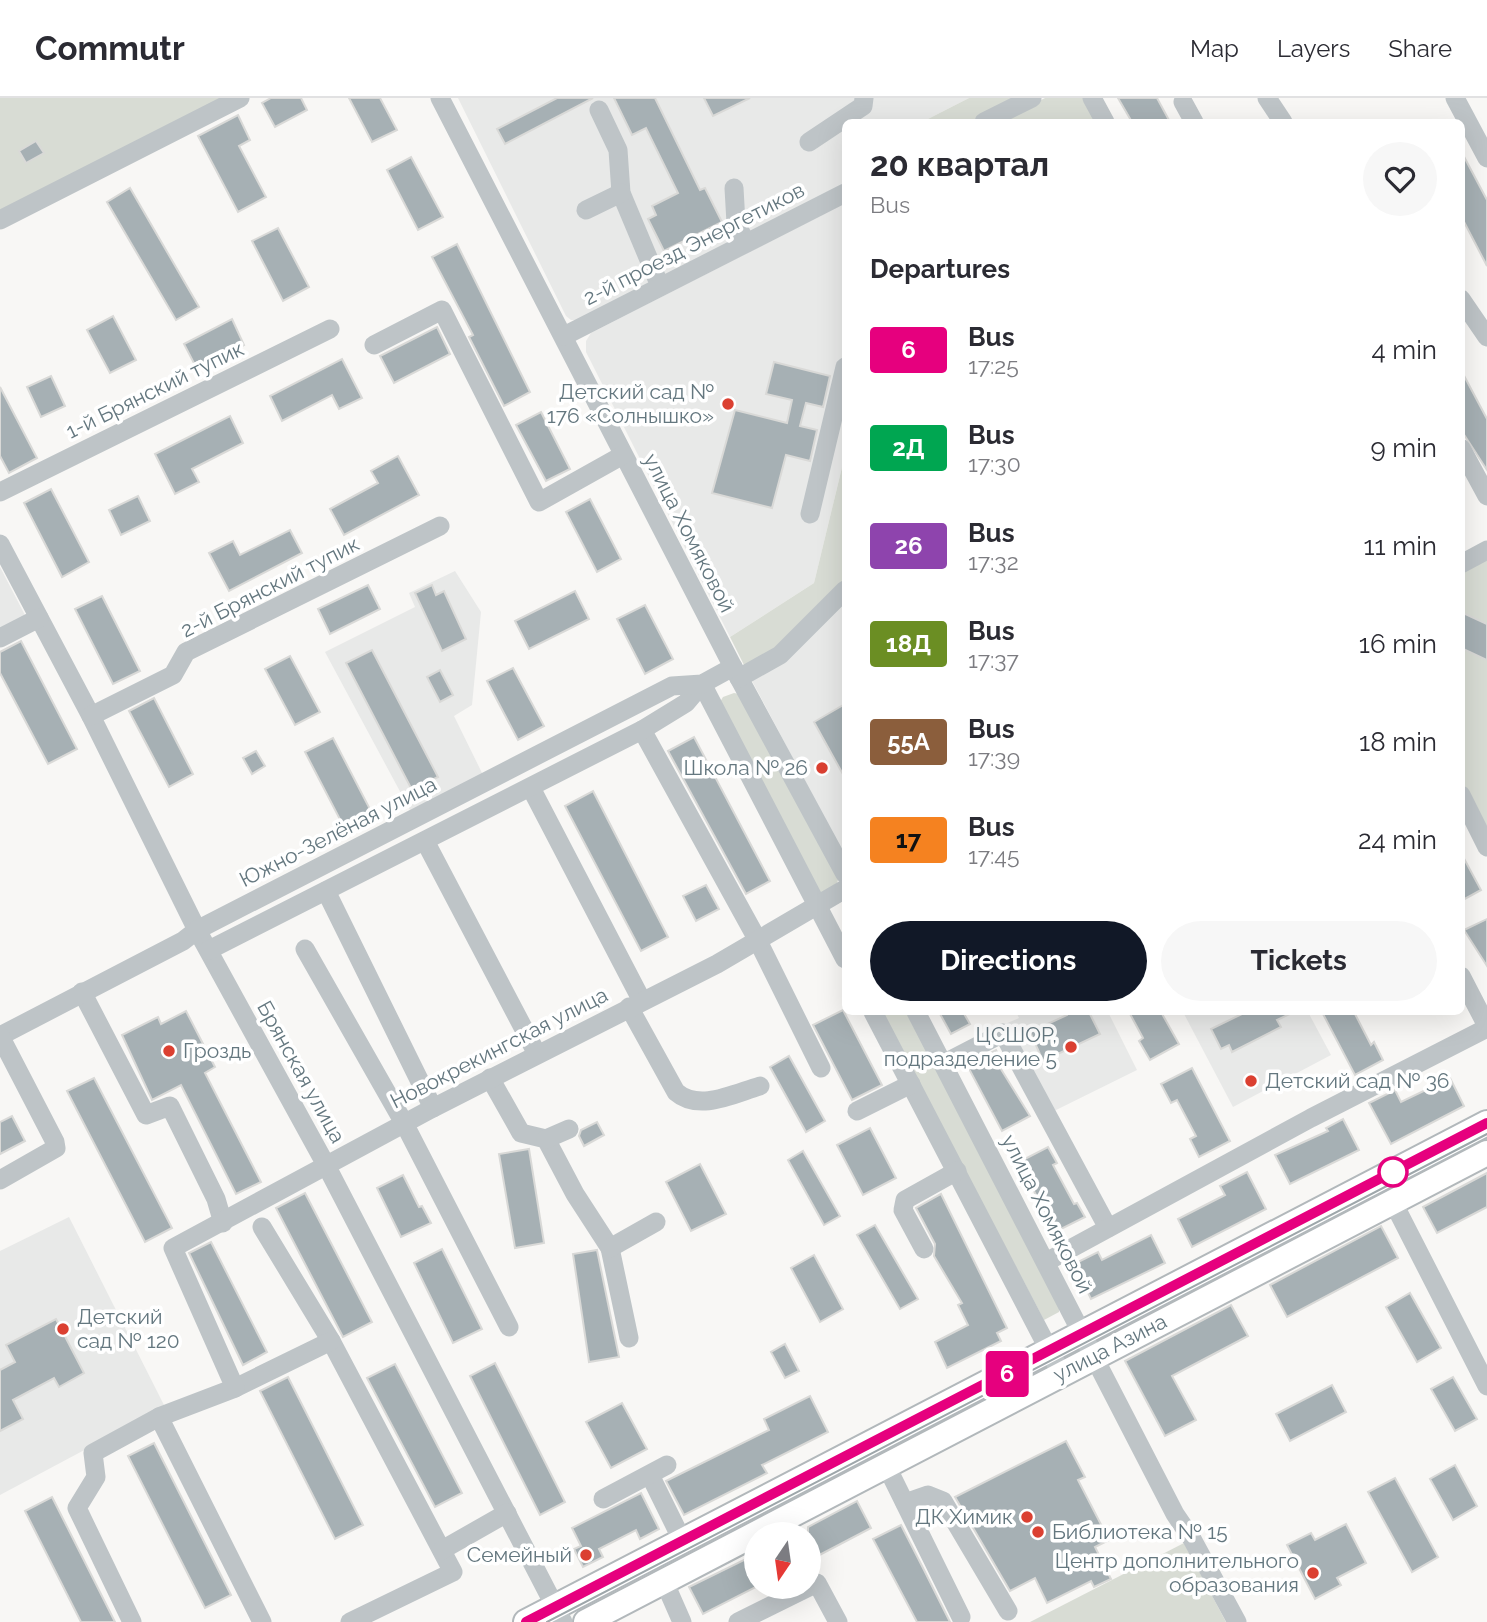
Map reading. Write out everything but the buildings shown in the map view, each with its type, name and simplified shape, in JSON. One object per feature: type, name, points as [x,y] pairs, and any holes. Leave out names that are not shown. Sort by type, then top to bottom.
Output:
[{"type":"main road","name":"улица Азина","points":[[586,1622],[887,1467],[1056,1363],[1083,1335],[1487,1123]]},
{"type":"main road","name":"улица Азина","points":[[526,1622],[559,1614],[682,1540],[1056,1363],[1094,1357],[1487,1153]]},
{"type":"street","points":[[0,220],[240,98]]},
{"type":"street","name":"улица Хомяковой","points":[[440,98],[736,673],[842,868]]},
{"type":"street","points":[[844,119],[863,106],[864,98]]},
{"type":"street","points":[[990,119],[1032,98]]},
{"type":"street","points":[[1092,98],[1103,119]]},
{"type":"street","points":[[1267,98],[1281,119]]},
{"type":"street","points":[[1455,98],[1487,158]]},
{"type":"street","points":[[1183,102],[1192,119]]},
{"type":"street","points":[[599,110],[618,150],[621,193],[660,286]]},
{"type":"street","points":[[809,142],[842,120]]},
{"type":"street","points":[[734,188],[736,223],[746,243]]},
{"type":"street","points":[[586,210],[621,193]]},
{"type":"street","name":"2-й проезд Энергетиков","points":[[564,336],[842,195]]},
{"type":"street","points":[[1465,305],[1487,337]]},
{"type":"street","points":[[374,345],[442,310],[539,502],[623,455]]},
{"type":"street","name":"1-й Брянский тупик","points":[[0,492],[330,329]]},
{"type":"street","points":[[810,514],[842,380]]},
{"type":"street","points":[[1465,455],[1487,496]]},
{"type":"street","name":"2-й Брянский тупик","points":[[91,716],[173,675],[186,652],[440,526]]},
{"type":"street","name":"Брянская улица","points":[[0,544],[91,716],[197,930],[326,1165],[559,1614]]},
{"type":"street","points":[[1465,562],[1487,550]]},
{"type":"street","name":"Южно-Зелёная улица","points":[[0,1036],[183,941],[197,930],[672,686],[702,684],[780,655],[842,593]]},
{"type":"street","points":[[0,638],[39,618]]},
{"type":"street","points":[[702,684],[842,953]]},
{"type":"street","name":"Южно-Зелёная улица","points":[[209,950],[642,730],[687,703],[702,684]]},
{"type":"street","points":[[642,730],[757,939],[821,1068]]},
{"type":"street","points":[[531,788],[676,1092],[687,1101],[699,1103],[760,1086]]},
{"type":"street","points":[[1465,803],[1487,847]]},
{"type":"street","points":[[425,841],[537,1054]]},
{"type":"street","points":[[326,891],[433,1108]]},
{"type":"street","name":"Новокрекингская улица","points":[[235,1388],[173,1248],[490,1078],[717,964],[842,891]]},
{"type":"street","points":[[305,949],[404,1123],[509,1327]]},
{"type":"street","points":[[1046,1262],[1311,1118],[1487,1027],[1465,984]]},
{"type":"street","points":[[82,992],[146,1115],[170,1106],[216,1199],[223,1223]]},
{"type":"street","points":[[875,1015],[1056,1363]]},
{"type":"street","name":"улица Хомяковой","points":[[918,1015],[1175,1514],[1192,1539],[1237,1622]]},
{"type":"street","points":[[943,1063],[1003,1033],[1108,1228]]},
{"type":"street","points":[[0,1036],[56,1148],[0,1180]]},
{"type":"street","points":[[490,1078],[521,1133],[546,1139],[569,1129]]},
{"type":"street","points":[[857,1111],[911,1084]]},
{"type":"street","points":[[546,1139],[575,1194],[610,1248],[629,1338]]},
{"type":"street","points":[[924,1249],[904,1210],[905,1200],[957,1171]]},
{"type":"street","points":[[1393,1202],[1487,1386]]},
{"type":"street","points":[[610,1248],[656,1222]]},
{"type":"street","points":[[262,1227],[331,1341],[453,1572],[350,1622]]},
{"type":"street","points":[[132,1622],[76,1508],[96,1477],[93,1453],[159,1417],[235,1388],[331,1341]]},
{"type":"street","points":[[159,1417],[262,1622]]},
{"type":"street","points":[[603,1499],[667,1465]]},
{"type":"street","points":[[887,1467],[961,1617]]},
{"type":"street","points":[[650,1475],[682,1540]]},
{"type":"street","points":[[905,1503],[928,1495],[943,1501],[1007,1611]]},
{"type":"street","points":[[442,1550],[507,1513]]},
{"type":"street","points":[[664,1581],[682,1622]]},
{"type":"street","points":[[738,1622],[817,1583],[838,1622]]},
{"type":"shaded area","points":[[0,98],[222,98],[0,210]]},
{"type":"shaded area","points":[[458,98],[969,98],[928,119],[842,119],[842,188],[580,320],[571,320],[566,316]]},
{"type":"shaded area","points":[[969,98],[1016,98],[975,119],[928,119]]},
{"type":"shaded area","points":[[1045,98],[1085,98],[1096,119],[1004,119]]},
{"type":"shaded area","name":"Детский сад № 176 «Солнышко»","points":[[842,205],[842,467],[814,583],[730,637],[586,352],[586,341],[591,333]]},
{"type":"shaded area","points":[[842,467],[842,603],[751,679],[730,637],[814,583]]},
{"type":"shaded area","points":[[1487,560],[1487,837],[1465,795],[1465,571]]},
{"type":"shaded area","points":[[0,567],[27,619],[0,632]]},
{"type":"shaded area","points":[[455,571],[481,612],[472,705],[454,716],[483,775],[410,810],[325,652],[415,607],[409,593]]},
{"type":"shaded area","name":"Школа № 26","points":[[842,603],[842,851],[751,679]]},
{"type":"shaded area","points":[[739,694],[839,877],[837,883],[822,893],[814,889],[720,702],[723,697]]},
{"type":"shaded area","points":[[883,1015],[912,1015],[1059,1305],[1059,1312],[1044,1320]]},
{"type":"shaded area","name":"ЦСШОР, подразделение 5","points":[[1018,1015],[1110,1015],[1137,1070],[1050,1113],[1005,1024],[1019,1018]]},
{"type":"shaded area","name":"Детский сад № 36","points":[[1185,1015],[1310,1015],[1331,1055],[1233,1107]]},
{"type":"shaded area","name":"Детский сад № 120","points":[[69,1217],[165,1407],[0,1495],[0,1251]]},
{"type":"shaded area","points":[[1184,1543],[1226,1622],[1030,1622]]},
{"type":"tram line","points":[[547,1622],[1487,1134]]},
{"type":"bus line","name":"6","points":[[526,1622],[1487,1123]]},
{"type":"place","name":"Детский сад № 176 «Солнышко»","points":[[728,404]]},
{"type":"place","name":"Школа № 26","points":[[822,768]]},
{"type":"place","name":"ЦСШОР, подразделение 5","points":[[1071,1047]]},
{"type":"place","name":"Гроздь","points":[[169,1051]]},
{"type":"place","name":"Детский сад № 36","points":[[1251,1081]]},
{"type":"place","name":"Детский сад № 120","points":[[63,1329]]},
{"type":"place","name":"ДК Химик","points":[[1027,1517]]},
{"type":"place","name":"Библиотека № 15","points":[[1038,1532]]},
{"type":"place","name":"Семейный","points":[[586,1555]]},
{"type":"place","name":"Центр дополнительного образования","points":[[1313,1573]]}]
